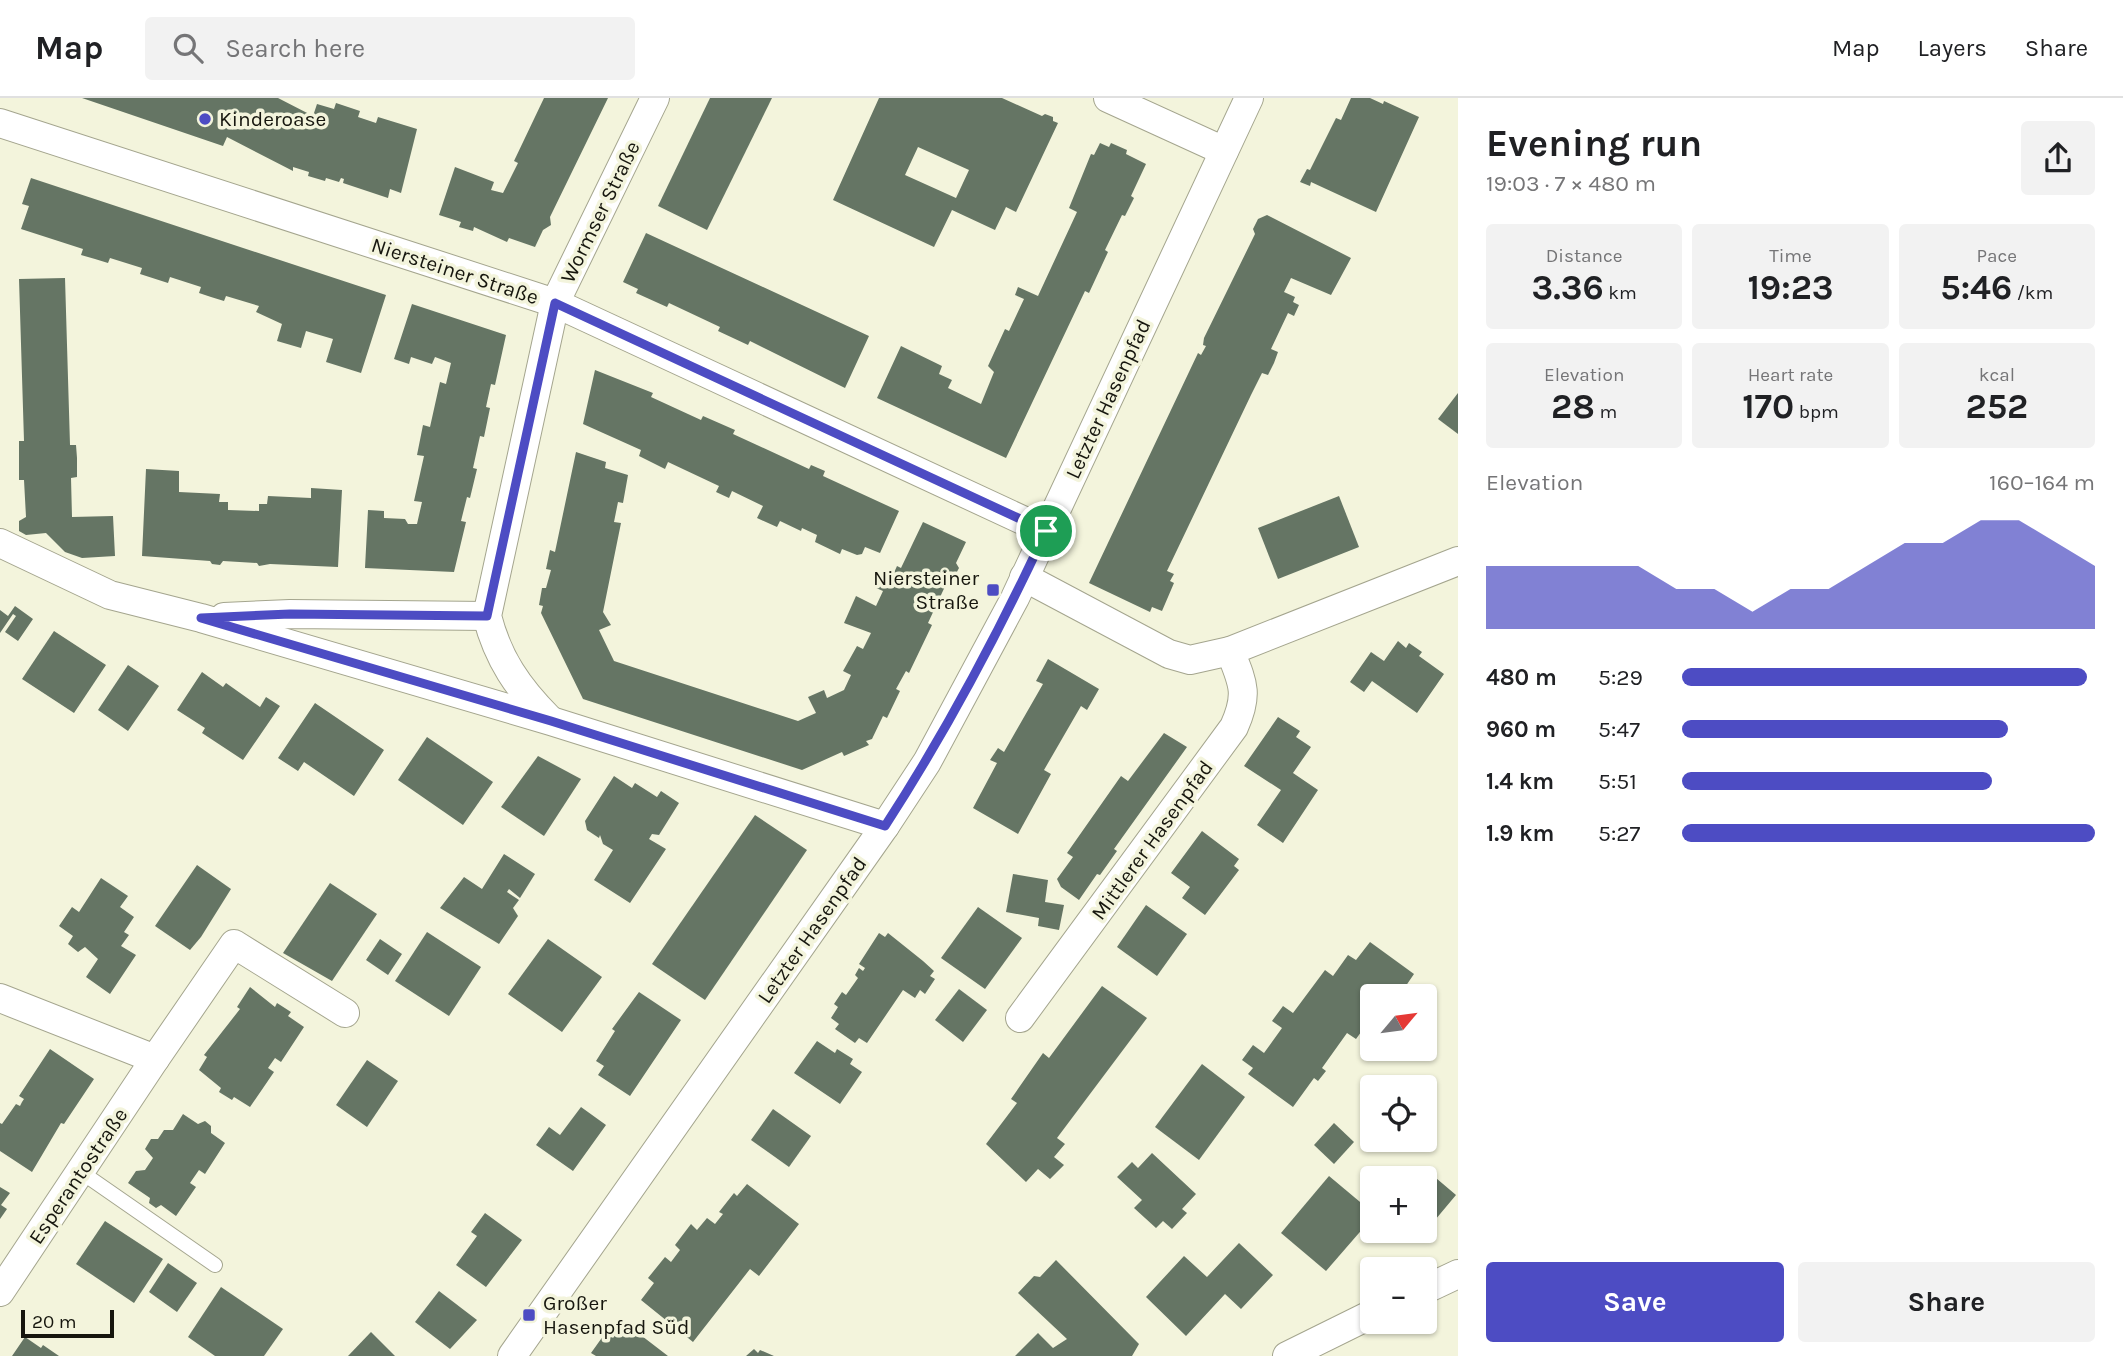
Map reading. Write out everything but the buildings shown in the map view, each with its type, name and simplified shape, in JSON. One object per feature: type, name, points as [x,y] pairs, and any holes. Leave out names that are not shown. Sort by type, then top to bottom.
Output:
[{"type":"street","name":"Wormser Straße","points":[[551,721],[521,691],[510,675],[493,641],[487,616],[555,303],[655,98]]},
{"type":"street","points":[[1108,98],[1224,150]]},
{"type":"street","name":"Letzter Hasenpfad","points":[[512,1356],[885,826],[927,762],[1024,578],[1249,98]]},
{"type":"street","name":"Niersteiner Straße","points":[[0,123],[555,303],[1046,531]]},
{"type":"street","points":[[0,543],[110,595],[201,618],[551,721],[885,826]]},
{"type":"street","points":[[1024,578],[1169,654],[1190,660],[1230,651],[1458,561]]},
{"type":"street","points":[[201,618],[290,614],[487,616]]},
{"type":"street","name":"Mittlerer Hasenpfad","points":[[1020,1018],[1234,727],[1243,708],[1244,687],[1230,651]]},
{"type":"street","name":"Esperantostraße","points":[[0,1292],[233,944],[345,1013]]},
{"type":"street","points":[[0,998],[155,1059]]},
{"type":"street","points":[[1437,1284],[1458,1274]]},
{"type":"street","points":[[1287,1356],[1360,1320]]},
{"type":"lane","points":[[81,1172],[215,1265]]},
{"type":"place","name":"Kinderoase","points":[[205,119]]},
{"type":"place","name":"Niersteiner Straße","points":[[993,590]]},
{"type":"place","name":"Großer Hasenpfad Süd","points":[[529,1315]]},
{"type":"route","points":[[555,303],[1046,531],[1015,598],[927,762],[885,826],[551,721],[201,618],[290,614],[487,616],[555,303]]}]
